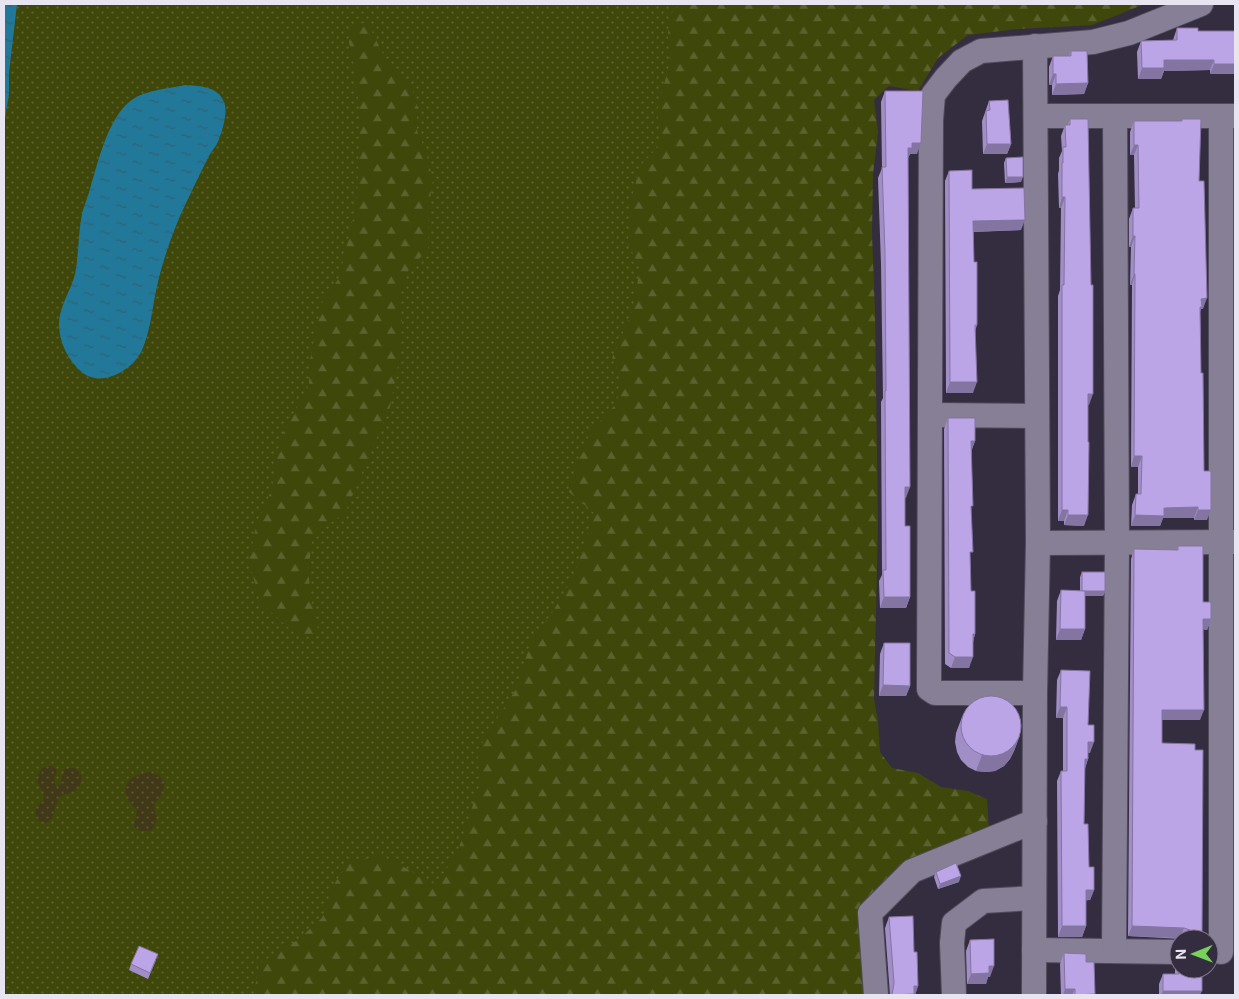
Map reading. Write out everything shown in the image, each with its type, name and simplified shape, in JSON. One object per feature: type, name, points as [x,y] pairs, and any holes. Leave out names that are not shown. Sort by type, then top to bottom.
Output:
[{"type":"street","points":[[1035,693],[935,694],[929,688],[931,120],[933,95],[962,61],[981,51],[1093,42],[1128,33],[1201,4]]},
{"type":"street","points":[[1034,995],[1035,693],[1038,544],[1035,46]]},
{"type":"street","points":[[1036,116],[1228,116],[1229,542],[1222,952]]},
{"type":"street","points":[[1114,951],[1117,543],[1115,116]]},
{"type":"street","points":[[931,415],[1037,416]]},
{"type":"street","points":[[1038,544],[1229,542]]},
{"type":"street","points":[[876,995],[870,913],[912,871],[1035,821]]},
{"type":"street","points":[[954,995],[952,943],[954,923],[983,901],[1034,898]]},
{"type":"street","points":[[1034,950],[1169,952]]},
{"type":"green space","points":[[4,4],[829,4],[542,847],[327,995],[4,995]]},
{"type":"green space","points":[[681,4],[1145,4],[1092,25],[1017,29],[968,35],[938,58],[918,91],[889,86],[874,100],[878,132],[873,175],[872,234],[878,523],[874,699],[880,752],[892,768],[918,773],[941,787],[968,791],[987,799],[989,830],[925,860],[870,920],[875,995],[254,995],[259,964],[299,939],[322,918],[333,886],[349,862],[382,855],[436,885],[458,851],[480,783],[477,751],[516,689],[531,641],[552,613],[574,576],[594,513],[569,492],[577,461],[591,431],[617,403],[620,375],[612,358],[633,310],[640,268],[628,244],[630,204],[640,166],[661,144],[657,111],[670,62],[669,15]]},
{"type":"green space","points":[[367,22],[389,66],[409,82],[417,103],[417,131],[425,149],[433,180],[429,205],[428,249],[408,271],[400,296],[402,322],[398,366],[390,407],[345,513],[313,535],[308,571],[312,604],[318,630],[302,640],[260,602],[249,561],[256,526],[272,489],[276,455],[283,434],[309,385],[310,360],[322,303],[339,278],[357,202],[360,116],[355,71],[349,42],[351,27]]},
{"type":"sand","points":[[49,766],[57,770],[54,781],[56,787],[61,784],[65,769],[74,768],[77,770],[80,773],[81,780],[76,790],[59,797],[51,820],[44,822],[36,817],[36,808],[44,799],[38,778],[42,768]]},
{"type":"sand","points":[[150,772],[160,776],[164,787],[160,797],[154,803],[157,818],[153,829],[150,831],[140,831],[134,827],[137,810],[127,797],[126,785],[134,777]]},
{"type":"water","points":[[4,4],[17,4],[9,73],[9,94],[4,125]]},
{"type":"water","points":[[185,85],[208,88],[221,97],[225,106],[225,120],[222,130],[218,142],[209,155],[180,216],[166,253],[160,272],[149,328],[142,350],[125,370],[108,377],[91,377],[83,373],[73,363],[65,351],[59,331],[59,324],[61,311],[75,274],[82,214],[100,155],[114,121],[128,103],[140,95]]},
{"type":"building","points":[[1177,28],[1198,28],[1198,31],[1235,31],[1235,64],[1214,64],[1214,60],[1164,60],[1164,68],[1142,68],[1141,41],[1177,40]]},
{"type":"building","points":[[1071,51],[1087,51],[1088,83],[1056,84],[1056,74],[1053,74],[1053,56],[1071,56]]},
{"type":"building","points":[[885,91],[923,91],[921,143],[912,143],[912,148],[908,148],[910,487],[905,487],[905,526],[910,526],[910,597],[884,597],[883,570],[886,570],[886,391],[882,167],[886,167]]},
{"type":"building","points":[[1008,100],[1011,144],[987,144],[986,111],[990,110],[989,101]]},
{"type":"building","points":[[1070,119],[1088,119],[1091,285],[1093,285],[1093,394],[1088,394],[1088,515],[1068,515],[1068,510],[1062,510],[1062,285],[1064,285],[1065,197],[1062,197],[1062,163],[1063,147],[1066,147],[1065,125],[1070,125]]},
{"type":"building","points":[[1182,119],[1201,119],[1199,181],[1204,181],[1207,298],[1201,299],[1202,307],[1200,307],[1201,373],[1203,373],[1204,471],[1211,471],[1211,510],[1198,510],[1198,507],[1164,508],[1164,516],[1135,515],[1136,494],[1141,494],[1142,456],[1134,456],[1135,236],[1133,236],[1133,208],[1139,208],[1138,145],[1134,145],[1134,121],[1182,121]]},
{"type":"building","points":[[1023,157],[1023,177],[1007,177],[1006,158]]},
{"type":"building","points":[[972,170],[972,189],[1024,188],[1025,220],[973,221],[974,262],[977,262],[977,325],[975,325],[977,382],[950,382],[949,171]]},
{"type":"building","points":[[948,418],[975,418],[975,441],[971,441],[973,552],[970,552],[971,591],[975,591],[973,657],[955,657],[949,653]]},
{"type":"building","points":[[1178,546],[1203,546],[1203,602],[1211,602],[1211,619],[1203,619],[1204,710],[1162,710],[1162,743],[1195,744],[1195,750],[1203,750],[1202,929],[1132,926],[1134,549],[1178,550]]},
{"type":"building","points":[[1082,572],[1105,572],[1105,591],[1082,591]]},
{"type":"building","points":[[1061,590],[1085,591],[1085,629],[1060,629]]},
{"type":"building","points":[[884,643],[910,643],[910,686],[883,685]]},
{"type":"building","points":[[1061,670],[1090,671],[1088,725],[1094,725],[1094,742],[1088,742],[1088,759],[1085,759],[1084,824],[1088,824],[1089,867],[1094,867],[1094,890],[1086,890],[1086,926],[1062,926],[1061,771],[1067,771],[1067,707],[1060,707]]},
{"type":"building","points":[[985,696],[997,696],[1008,701],[1016,709],[1021,720],[1019,738],[1008,751],[997,756],[985,756],[974,751],[966,743],[961,732],[961,720],[966,709],[974,701]]},
{"type":"building","points":[[956,863],[961,876],[940,884],[936,872]]},
{"type":"building","points":[[913,916],[914,952],[917,952],[918,986],[914,986],[914,994],[892,995],[894,983],[889,917]]},
{"type":"building","points":[[994,939],[994,966],[989,966],[989,973],[971,974],[970,940]]},
{"type":"building","points":[[139,946],[158,954],[150,973],[131,964]]},
{"type":"building","points":[[1064,953],[1086,954],[1086,962],[1094,962],[1095,994],[1075,995],[1075,989],[1065,989]]},
{"type":"building","points":[[1163,974],[1169,974],[1169,979],[1202,979],[1202,991],[1163,991]]}]
